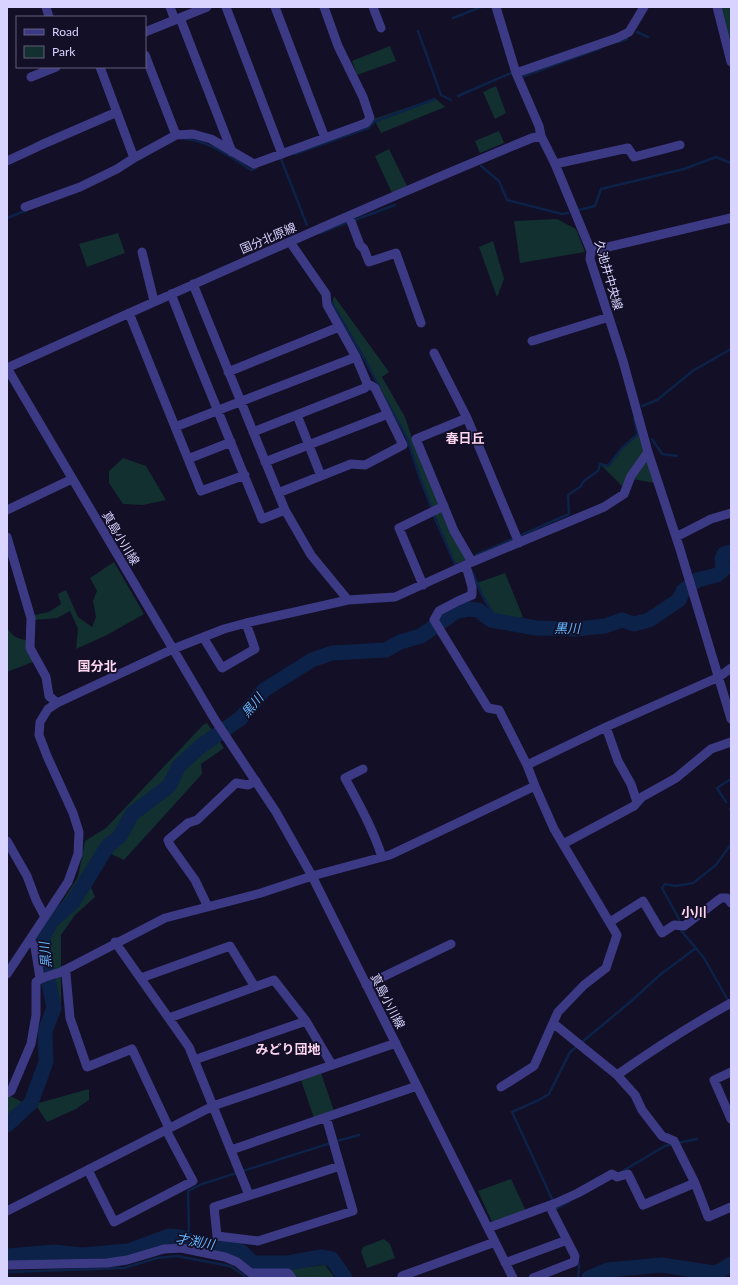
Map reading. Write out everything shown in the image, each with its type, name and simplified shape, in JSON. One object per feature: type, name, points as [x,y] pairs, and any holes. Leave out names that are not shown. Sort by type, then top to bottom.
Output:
[{"type":"street","points":[[170,7],[178,19],[232,152]]},
{"type":"street","points":[[146,32],[207,7]]},
{"type":"street","points":[[226,7],[282,154]]},
{"type":"street","points":[[274,7],[325,138]]},
{"type":"street","points":[[25,207],[80,187],[117,169],[176,135],[193,134],[211,139],[254,164],[366,123],[370,118],[363,97],[338,46],[324,7]]},
{"type":"street","points":[[373,7],[381,28]]},
{"type":"street","name":"久池井中央線","points":[[496,7],[516,73],[539,126],[541,136],[555,164],[591,251],[590,259],[623,361],[648,452],[691,584],[731,719]]},
{"type":"street","points":[[516,73],[617,38],[629,32],[644,7]]},
{"type":"street","points":[[717,7],[731,62]]},
{"type":"street","points":[[146,57],[176,135]]},
{"type":"street","points":[[32,77],[54,68]]},
{"type":"street","points":[[100,68],[134,158]]},
{"type":"street","points":[[7,161],[117,112]]},
{"type":"street","name":"国分北原線","points":[[7,368],[154,301],[349,216],[524,141],[541,136]]},
{"type":"street","points":[[555,164],[628,148],[634,157],[680,145]]},
{"type":"street","points":[[349,216],[360,246],[364,250],[369,262],[396,253],[421,323]]},
{"type":"street","points":[[591,251],[731,218]]},
{"type":"street","points":[[278,493],[351,464],[365,465],[403,445],[375,388],[367,383],[356,357],[327,305],[326,294],[290,242]]},
{"type":"street","points":[[142,252],[154,301]]},
{"type":"street","points":[[193,284],[284,510],[311,555],[348,600]]},
{"type":"street","points":[[171,294],[262,520],[284,510]]},
{"type":"street","points":[[129,313],[202,491],[245,475]]},
{"type":"street","points":[[532,341],[609,317]]},
{"type":"street","points":[[228,372],[340,327]]},
{"type":"street","points":[[434,353],[467,418],[519,543]]},
{"type":"street","points":[[175,427],[356,357]]},
{"type":"street","name":"真島小川線","points":[[7,368],[215,720],[287,830],[312,876],[513,1278]]},
{"type":"street","points":[[253,432],[365,388],[367,383]]},
{"type":"street","points":[[265,462],[388,414]]},
{"type":"street","points":[[297,415],[321,476]]},
{"type":"street","points":[[467,418],[416,440],[469,564],[472,587],[472,595],[439,611],[434,620],[488,708],[499,710],[527,765],[554,829],[618,935],[606,968],[584,986],[558,1012],[534,1066],[501,1087]]},
{"type":"street","points":[[188,459],[231,442]]},
{"type":"street","points":[[7,974],[68,882],[78,854],[79,832],[73,813],[46,756],[39,735],[40,722],[48,709],[57,703],[173,649],[224,629],[348,600],[395,596],[423,585],[604,507],[624,494],[631,476],[648,452]]},
{"type":"street","points":[[7,510],[72,479]]},
{"type":"street","points":[[423,585],[399,528],[444,506]]},
{"type":"street","points":[[676,537],[711,518],[731,514]]},
{"type":"street","points":[[7,537],[31,618],[30,648],[46,677],[49,696],[57,703]]},
{"type":"street","points":[[203,637],[222,668],[255,649],[246,623]]},
{"type":"street","points":[[527,765],[606,727],[719,678],[731,668]]},
{"type":"street","points":[[606,727],[618,761],[631,784],[637,802]]},
{"type":"street","points":[[563,844],[634,806],[642,797],[676,778],[711,749],[731,742]]},
{"type":"street","points":[[363,769],[345,778],[368,820],[382,857]]},
{"type":"street","points":[[208,907],[195,880],[168,840],[188,823],[197,820],[236,783],[248,785],[256,781]]},
{"type":"street","points":[[7,1093],[11,1091],[31,1044],[36,1015],[36,982],[40,978],[46,978],[62,971],[165,918],[261,893],[312,876],[390,855],[535,786]]},
{"type":"street","points":[[7,841],[28,876],[36,900],[45,917]]},
{"type":"street","points":[[610,922],[643,901],[662,933],[674,925],[684,926],[722,898],[728,898],[731,903]]},
{"type":"street","points":[[30,940],[35,947],[40,978]]},
{"type":"street","points":[[116,942],[189,1047],[249,1195]]},
{"type":"street","points":[[366,985],[450,944]]},
{"type":"street","points":[[141,978],[230,946],[255,987]]},
{"type":"street","points":[[62,971],[66,974],[70,1018],[86,1067],[132,1049],[193,1181],[114,1222],[88,1170]]},
{"type":"street","points":[[169,1018],[274,980],[306,1021],[332,1066]]},
{"type":"street","points":[[616,1075],[654,1049],[705,1017],[729,1004]]},
{"type":"street","points":[[194,1060],[306,1021]]},
{"type":"street","points":[[554,1023],[616,1075],[635,1095],[642,1110],[662,1136],[676,1143],[695,1183],[708,1217],[731,1207]]},
{"type":"street","points":[[7,1211],[213,1106],[396,1043]]},
{"type":"street","points":[[731,1072],[714,1080],[731,1119]]},
{"type":"street","points":[[231,1150],[417,1086]]},
{"type":"street","points":[[326,1117],[354,1211],[258,1241],[217,1236],[214,1207],[340,1166]]},
{"type":"street","points":[[488,1228],[553,1204],[615,1175],[628,1174],[643,1205],[695,1183]]},
{"type":"street","points":[[533,1278],[574,1262],[575,1256],[552,1211],[553,1204]]},
{"type":"street","points":[[505,1263],[567,1240]]},
{"type":"street","points":[[403,1278],[402,1276],[495,1242]]},
{"type":"street","points":[[7,1265],[107,1263],[127,1260],[164,1249],[181,1248],[224,1257],[237,1262],[252,1276],[288,1273],[292,1278]]},
{"type":"green space","points":[[720,7],[731,7],[731,48]]},
{"type":"green space","points":[[390,46],[396,61],[357,75],[352,61]]},
{"type":"green space","points":[[496,86],[506,113],[495,119],[483,92]]},
{"type":"green space","points":[[435,98],[445,107],[381,133],[374,119]]},
{"type":"green space","points":[[499,131],[504,143],[480,153],[475,141]]},
{"type":"green space","points":[[389,149],[407,186],[392,193],[375,156]]},
{"type":"green space","points":[[557,219],[576,229],[585,252],[520,263],[514,221]]},
{"type":"green space","points":[[118,233],[125,253],[87,267],[79,244]]},
{"type":"green space","points":[[493,241],[504,279],[497,297],[479,247]]},
{"type":"green space","points":[[334,296],[389,372],[382,377],[405,417],[413,441],[466,560],[455,564],[420,478],[407,438],[332,303]]},
{"type":"green space","points":[[638,434],[655,483],[627,478],[623,487],[600,464],[608,466],[622,448]]},
{"type":"green space","points":[[123,458],[146,466],[166,500],[143,505],[123,504],[109,483],[109,471]]},
{"type":"green space","points":[[114,562],[144,614],[107,635],[76,649],[78,629],[70,611],[57,618],[34,620],[35,615],[49,612],[61,604],[58,594],[66,590],[78,617],[92,627],[96,617],[93,601],[97,591],[90,578]]},
{"type":"green space","points":[[505,573],[523,617],[513,620],[493,614],[477,583]]},
{"type":"green space","points":[[7,627],[15,636],[26,640],[35,661],[7,672]]},
{"type":"green space","points":[[207,723],[224,748],[201,764],[202,774],[124,860],[109,853],[91,887],[95,897],[75,915],[61,935],[61,1005],[57,1009],[53,1005],[41,964],[41,935],[78,877],[85,841],[106,828],[203,725]]},
{"type":"green space","points":[[321,1073],[334,1111],[314,1118],[301,1080]]},
{"type":"green space","points":[[89,1089],[89,1100],[76,1109],[47,1122],[35,1104]]},
{"type":"green space","points":[[7,1094],[24,1103],[7,1119]]},
{"type":"green space","points":[[511,1179],[526,1211],[493,1224],[478,1191]]},
{"type":"green space","points":[[384,1239],[390,1244],[395,1258],[367,1268],[361,1252],[363,1247]]},
{"type":"green space","points":[[325,1265],[335,1278],[295,1278],[288,1269]]},
{"type":"waterway","points":[[453,18],[481,7]]},
{"type":"waterway","points":[[418,31],[441,95],[451,100]]},
{"type":"waterway","points":[[637,32],[648,37]]},
{"type":"waterway","points":[[618,42],[627,39]]},
{"type":"waterway","points":[[524,76],[601,48]]},
{"type":"waterway","points":[[458,96],[511,73]]},
{"type":"waterway","points":[[295,154],[368,128],[374,122],[435,99]]},
{"type":"waterway","points":[[185,139],[201,142],[210,146],[228,155],[251,170],[256,168]]},
{"type":"waterway","points":[[579,210],[595,206],[601,189],[684,169],[716,157],[731,163]]},
{"type":"waterway","points":[[281,159],[307,225]]},
{"type":"waterway","points":[[481,166],[499,181],[507,200],[562,214],[568,213]]},
{"type":"waterway","points":[[355,220],[395,205]]},
{"type":"waterway","points":[[7,218],[27,210]]},
{"type":"waterway","points":[[320,233],[346,223]]},
{"type":"waterway","points":[[332,303],[380,388]]},
{"type":"waterway","points":[[642,406],[657,400],[694,370],[731,349]]},
{"type":"waterway","points":[[385,398],[407,438],[432,509]]},
{"type":"waterway","points":[[476,555],[569,514],[568,495],[580,487],[584,481],[598,471],[600,464],[608,466],[622,448],[638,434],[634,419]]},
{"type":"waterway","points":[[652,439],[662,454],[677,456]]},
{"type":"waterway","points":[[433,514],[455,564]]},
{"type":"waterway","name":"黒川","points":[[7,1125],[31,1103],[46,1062],[45,1031],[54,1008],[44,960],[43,936],[52,921],[73,902],[107,847],[120,836],[132,814],[169,786],[179,766],[201,746],[241,718],[264,690],[312,660],[332,653],[386,650],[400,642],[421,636],[455,612],[468,609],[478,610],[491,620],[536,628],[576,629],[605,626],[622,620],[634,624],[649,620],[679,600],[683,591],[697,580],[717,575],[723,570],[722,559],[724,554],[731,552]]},
{"type":"waterway","points":[[472,571],[482,595],[493,614],[491,620]]},
{"type":"waterway","points":[[726,802],[717,788],[731,779]]},
{"type":"waterway","points":[[679,923],[679,919],[662,888],[665,884],[675,886],[693,883],[716,865],[731,844]]},
{"type":"waterway","points":[[679,928],[704,958],[729,1002]]},
{"type":"waterway","points":[[553,1201],[512,1112],[549,1094],[570,1052],[661,974],[696,948]]},
{"type":"waterway","points":[[186,1239],[189,1229],[188,1191],[202,1184],[359,1135]]},
{"type":"waterway","points":[[678,1143],[697,1139]]},
{"type":"waterway","points":[[621,1172],[665,1146],[673,1144]]},
{"type":"waterway","points":[[556,1209],[570,1201]]},
{"type":"waterway","name":"才渕川","points":[[7,1256],[54,1252],[82,1255],[128,1251],[169,1236],[180,1237],[195,1243],[233,1248],[242,1252],[253,1263],[288,1263],[321,1257],[332,1259],[345,1278]]},
{"type":"waterway","points":[[7,1272],[124,1268],[157,1258],[177,1256],[230,1266],[246,1278]]},
{"type":"waterway","points":[[578,1261],[578,1278]]},
{"type":"waterway","name":"才渕川","points":[[589,1278],[608,1270],[662,1265],[714,1273],[731,1264]]},
{"type":"district","name":"春日丘","points":[[465,438]]},
{"type":"district","name":"国分北","points":[[97,666]]},
{"type":"district","name":"小川","points":[[694,912]]},
{"type":"district","name":"みどり団地","points":[[288,1049]]}]
